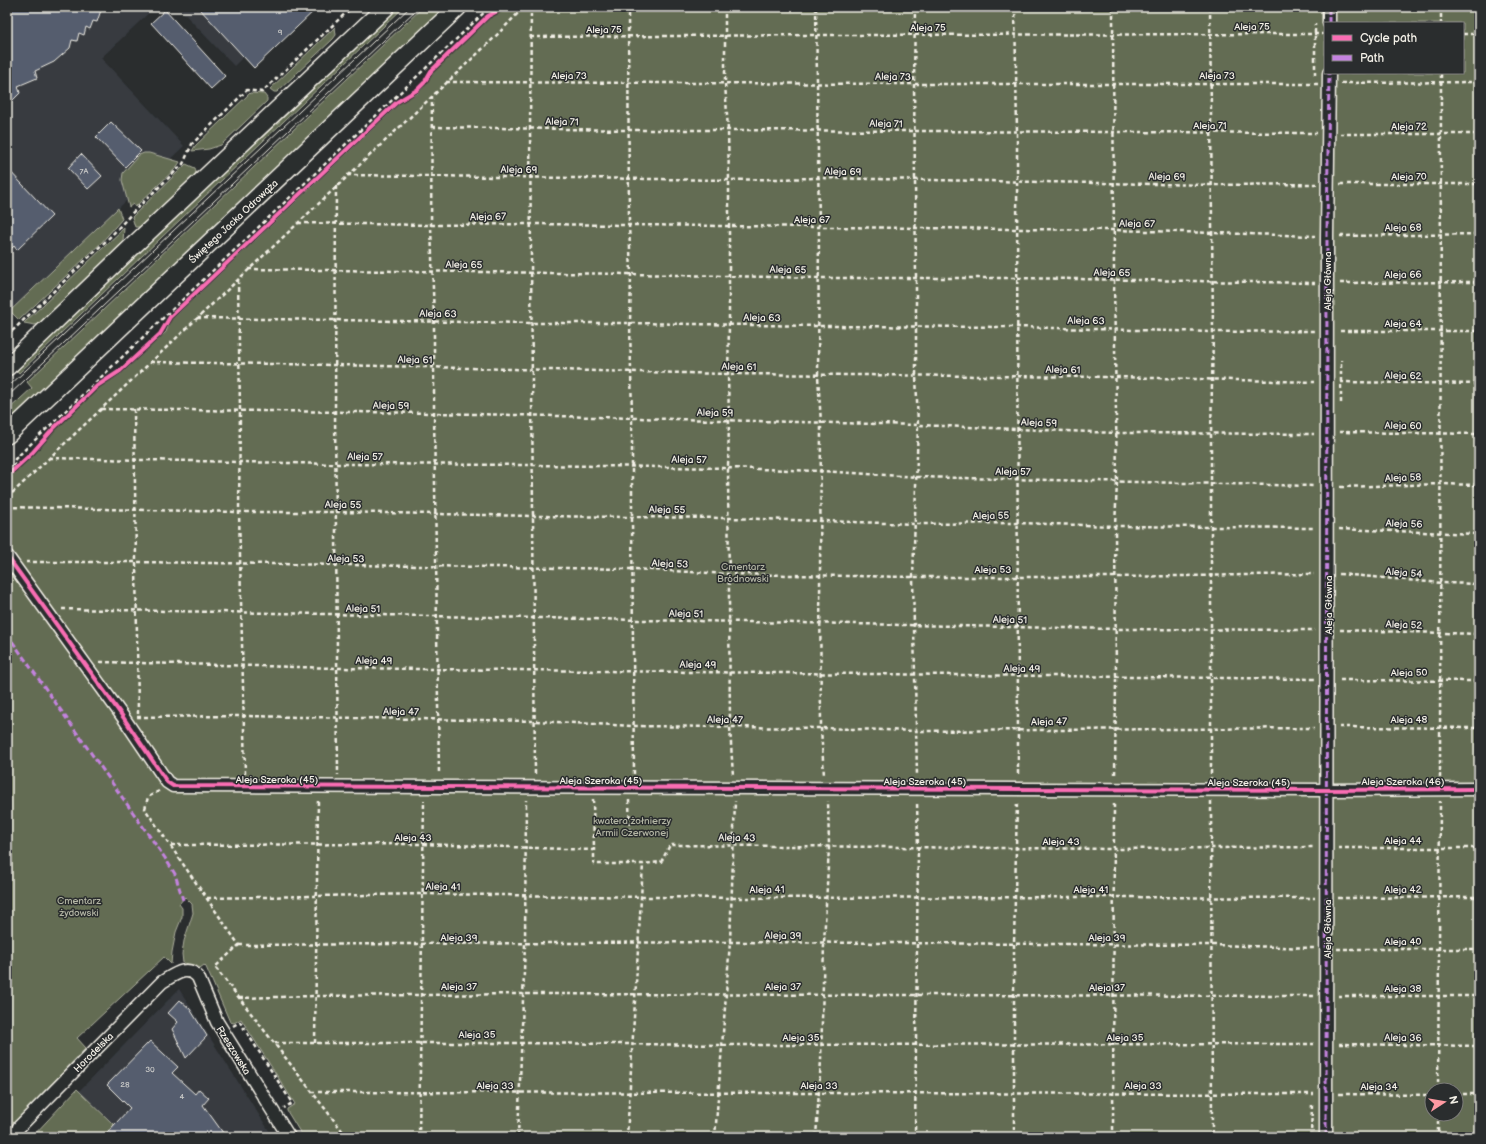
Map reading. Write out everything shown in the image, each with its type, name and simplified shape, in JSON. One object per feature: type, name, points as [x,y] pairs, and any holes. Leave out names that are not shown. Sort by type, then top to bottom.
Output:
[{"type":"main road","points":[[7,367],[386,7]]},
{"type":"main road","name":"Świętego Jacka Odrowąża","points":[[7,435],[458,7]]},
{"type":"street","points":[[1329,7],[1329,22]]},
{"type":"street","name":"Aleja Główna","points":[[1326,1137],[1327,790],[1333,727],[1328,631],[1327,528],[1327,236],[1333,183],[1334,134],[1332,80]]},
{"type":"street","points":[[9,559],[123,718],[166,782],[173,786]]},
{"type":"street","name":"Aleja Szeroka (45)","points":[[173,786],[1313,790]]},
{"type":"street","name":"Aleja Szeroka (46)","points":[[1313,790],[1479,789]]},
{"type":"street","name":"Rzeszowska","points":[[179,972],[191,971],[198,977],[217,1022],[289,1137]]},
{"type":"street","name":"Horodelska","points":[[13,1137],[20,1127],[162,982],[179,972]]},
{"type":"path","points":[[7,336],[112,236],[135,210],[183,164],[192,144],[247,90],[262,92],[352,7]]},
{"type":"path","points":[[7,471],[14,465],[15,459],[490,7]]},
{"type":"path","points":[[7,498],[347,175],[494,38],[524,7]]},
{"type":"path","points":[[518,1137],[525,944],[526,847],[535,721],[530,177],[531,7]]},
{"type":"path","points":[[628,7],[633,570],[633,726],[630,834]]},
{"type":"path","points":[[715,1137],[730,942],[735,788],[732,775],[730,727],[728,468],[729,180],[725,83],[725,7]]},
{"type":"path","points":[[816,7],[819,227],[818,376],[821,422],[821,728],[824,778],[828,788],[829,848],[816,1137]]},
{"type":"path","points":[[915,7],[914,84],[916,375],[918,425],[916,524],[913,577],[918,848],[915,1137]]},
{"type":"path","points":[[1014,1137],[1014,944],[1018,789],[1015,7]]},
{"type":"path","points":[[1113,7],[1114,329],[1117,482],[1115,526],[1116,728],[1114,789],[1113,1137]]},
{"type":"path","points":[[1210,7],[1213,332],[1210,679],[1212,1137]]},
{"type":"path","points":[[1441,7],[1441,22]]},
{"type":"path","points":[[1464,34],[1479,34]]},
{"type":"path","points":[[430,71],[459,43]]},
{"type":"path","points":[[1438,1082],[1441,583],[1441,74]]},
{"type":"path","points":[[432,95],[431,225],[434,321],[434,465],[439,787]]},
{"type":"path","points":[[345,152],[401,99]]},
{"type":"path","points":[[168,322],[328,168]]},
{"type":"path","points":[[336,186],[335,412],[338,787]]},
{"type":"path","points":[[238,279],[240,410],[239,512],[246,787]]},
{"type":"path","points":[[45,438],[97,386],[105,381]]},
{"type":"path","points":[[134,409],[136,663],[138,717]]},
{"type":"path","points":[[7,476],[18,466]]},
{"type":"path","points":[[173,786],[162,789],[148,797],[145,809],[239,946],[215,967],[347,1137]]},
{"type":"path","points":[[315,1043],[318,787]]},
{"type":"path","points":[[419,1137],[424,787]]},
{"type":"path","points":[[593,788],[594,850]]},
{"type":"path","points":[[627,1137],[643,864]]},
{"type":"path","points":[[229,1023],[231,1026],[240,1022],[292,1103],[284,1109],[287,1114]]},
{"type":"path","points":[[1464,1094],[1479,1094]]},
{"type":"path","points":[[1438,1122],[1438,1137]]},
{"type":"shaded area","points":[[7,7],[155,7],[101,58],[184,146],[7,314]]},
{"type":"shaded area","points":[[178,7],[318,7],[254,68],[243,57],[234,66]]},
{"type":"shaded area","points":[[179,989],[273,1137],[103,1137],[114,1125],[79,1091]]},
{"type":"green space","points":[[398,7],[404,7],[19,373],[15,368]]},
{"type":"green space","points":[[423,7],[446,7],[7,423],[7,411],[32,388],[27,382]]},
{"type":"green space","name":"Cmentarz Bródnowski","points":[[508,7],[1479,7],[1479,1137],[303,1137],[287,1111],[287,1109],[295,1104],[241,1019],[234,1023],[230,1022],[206,967],[204,965],[200,968],[195,965],[183,963],[182,954],[184,941],[193,913],[192,904],[185,897],[179,904],[182,908],[182,917],[176,932],[171,964],[164,957],[77,1038],[86,1048],[18,1119],[7,1134],[7,480],[99,387],[122,373],[166,332],[172,319],[403,100],[418,93],[423,88],[432,73],[493,15],[505,10]]},
{"type":"green space","points":[[335,27],[336,35],[333,39],[277,92],[270,89]]},
{"type":"green space","points":[[250,93],[264,94],[267,101],[221,145],[209,149],[192,151],[195,146]]},
{"type":"green space","points":[[149,153],[180,162],[176,168],[135,207],[133,204],[129,207],[122,180],[123,173],[139,155]]},
{"type":"green space","points":[[186,164],[195,168],[195,175],[141,227],[135,227],[132,217]]},
{"type":"green space","points":[[118,208],[122,219],[101,243],[19,320],[10,311]]},
{"type":"green space","points":[[124,228],[123,241],[116,251],[41,322],[35,325],[24,323]]},
{"type":"green space","points":[[77,1089],[114,1125],[103,1137],[32,1137]]},
{"type":"building","points":[[7,7],[102,7],[97,22],[93,21],[90,29],[86,27],[84,35],[79,33],[77,41],[72,40],[70,48],[54,62],[35,71],[37,78],[18,86],[20,93],[7,106]]},
{"type":"building","points":[[198,7],[318,7],[254,68]]},
{"type":"building","points":[[165,10],[225,76],[211,89],[151,23]]},
{"type":"building","points":[[111,122],[141,151],[125,167],[96,137]]},
{"type":"building","points":[[81,154],[102,176],[88,189],[68,168]]},
{"type":"building","points":[[7,168],[52,216],[17,250],[14,246],[7,253]]},
{"type":"building","points":[[180,1000],[190,1009],[207,1036],[186,1058],[172,1029],[178,1022],[168,1013]]},
{"type":"building","points":[[150,1041],[178,1067],[172,1073],[195,1094],[199,1089],[209,1098],[203,1105],[226,1137],[103,1137],[130,1108],[107,1085]]},
{"type":"tram line","points":[[7,388],[410,7]]},
{"type":"tram line","points":[[7,397],[419,7]]},
{"type":"marked path","points":[[1329,7],[1329,22]]},
{"type":"marked path","points":[[1326,1137],[1327,236],[1329,74]]},
{"type":"marked path","points":[[7,634],[165,858],[175,874],[183,900]]},
{"type":"cycle path","points":[[7,476],[32,453],[54,428],[97,386],[120,371],[160,334],[170,317],[397,102],[417,90],[424,83],[431,71],[488,16],[505,7]]},
{"type":"cycle path","points":[[7,556],[123,717],[167,782],[173,786],[1327,790],[1479,789]]},
{"type":"park label","name":"kwatera żołnierzy Armii Czerwonej","points":[[632,826]]},
{"type":"park label","name":"Cmentarz żydowski","points":[[79,906]]}]
